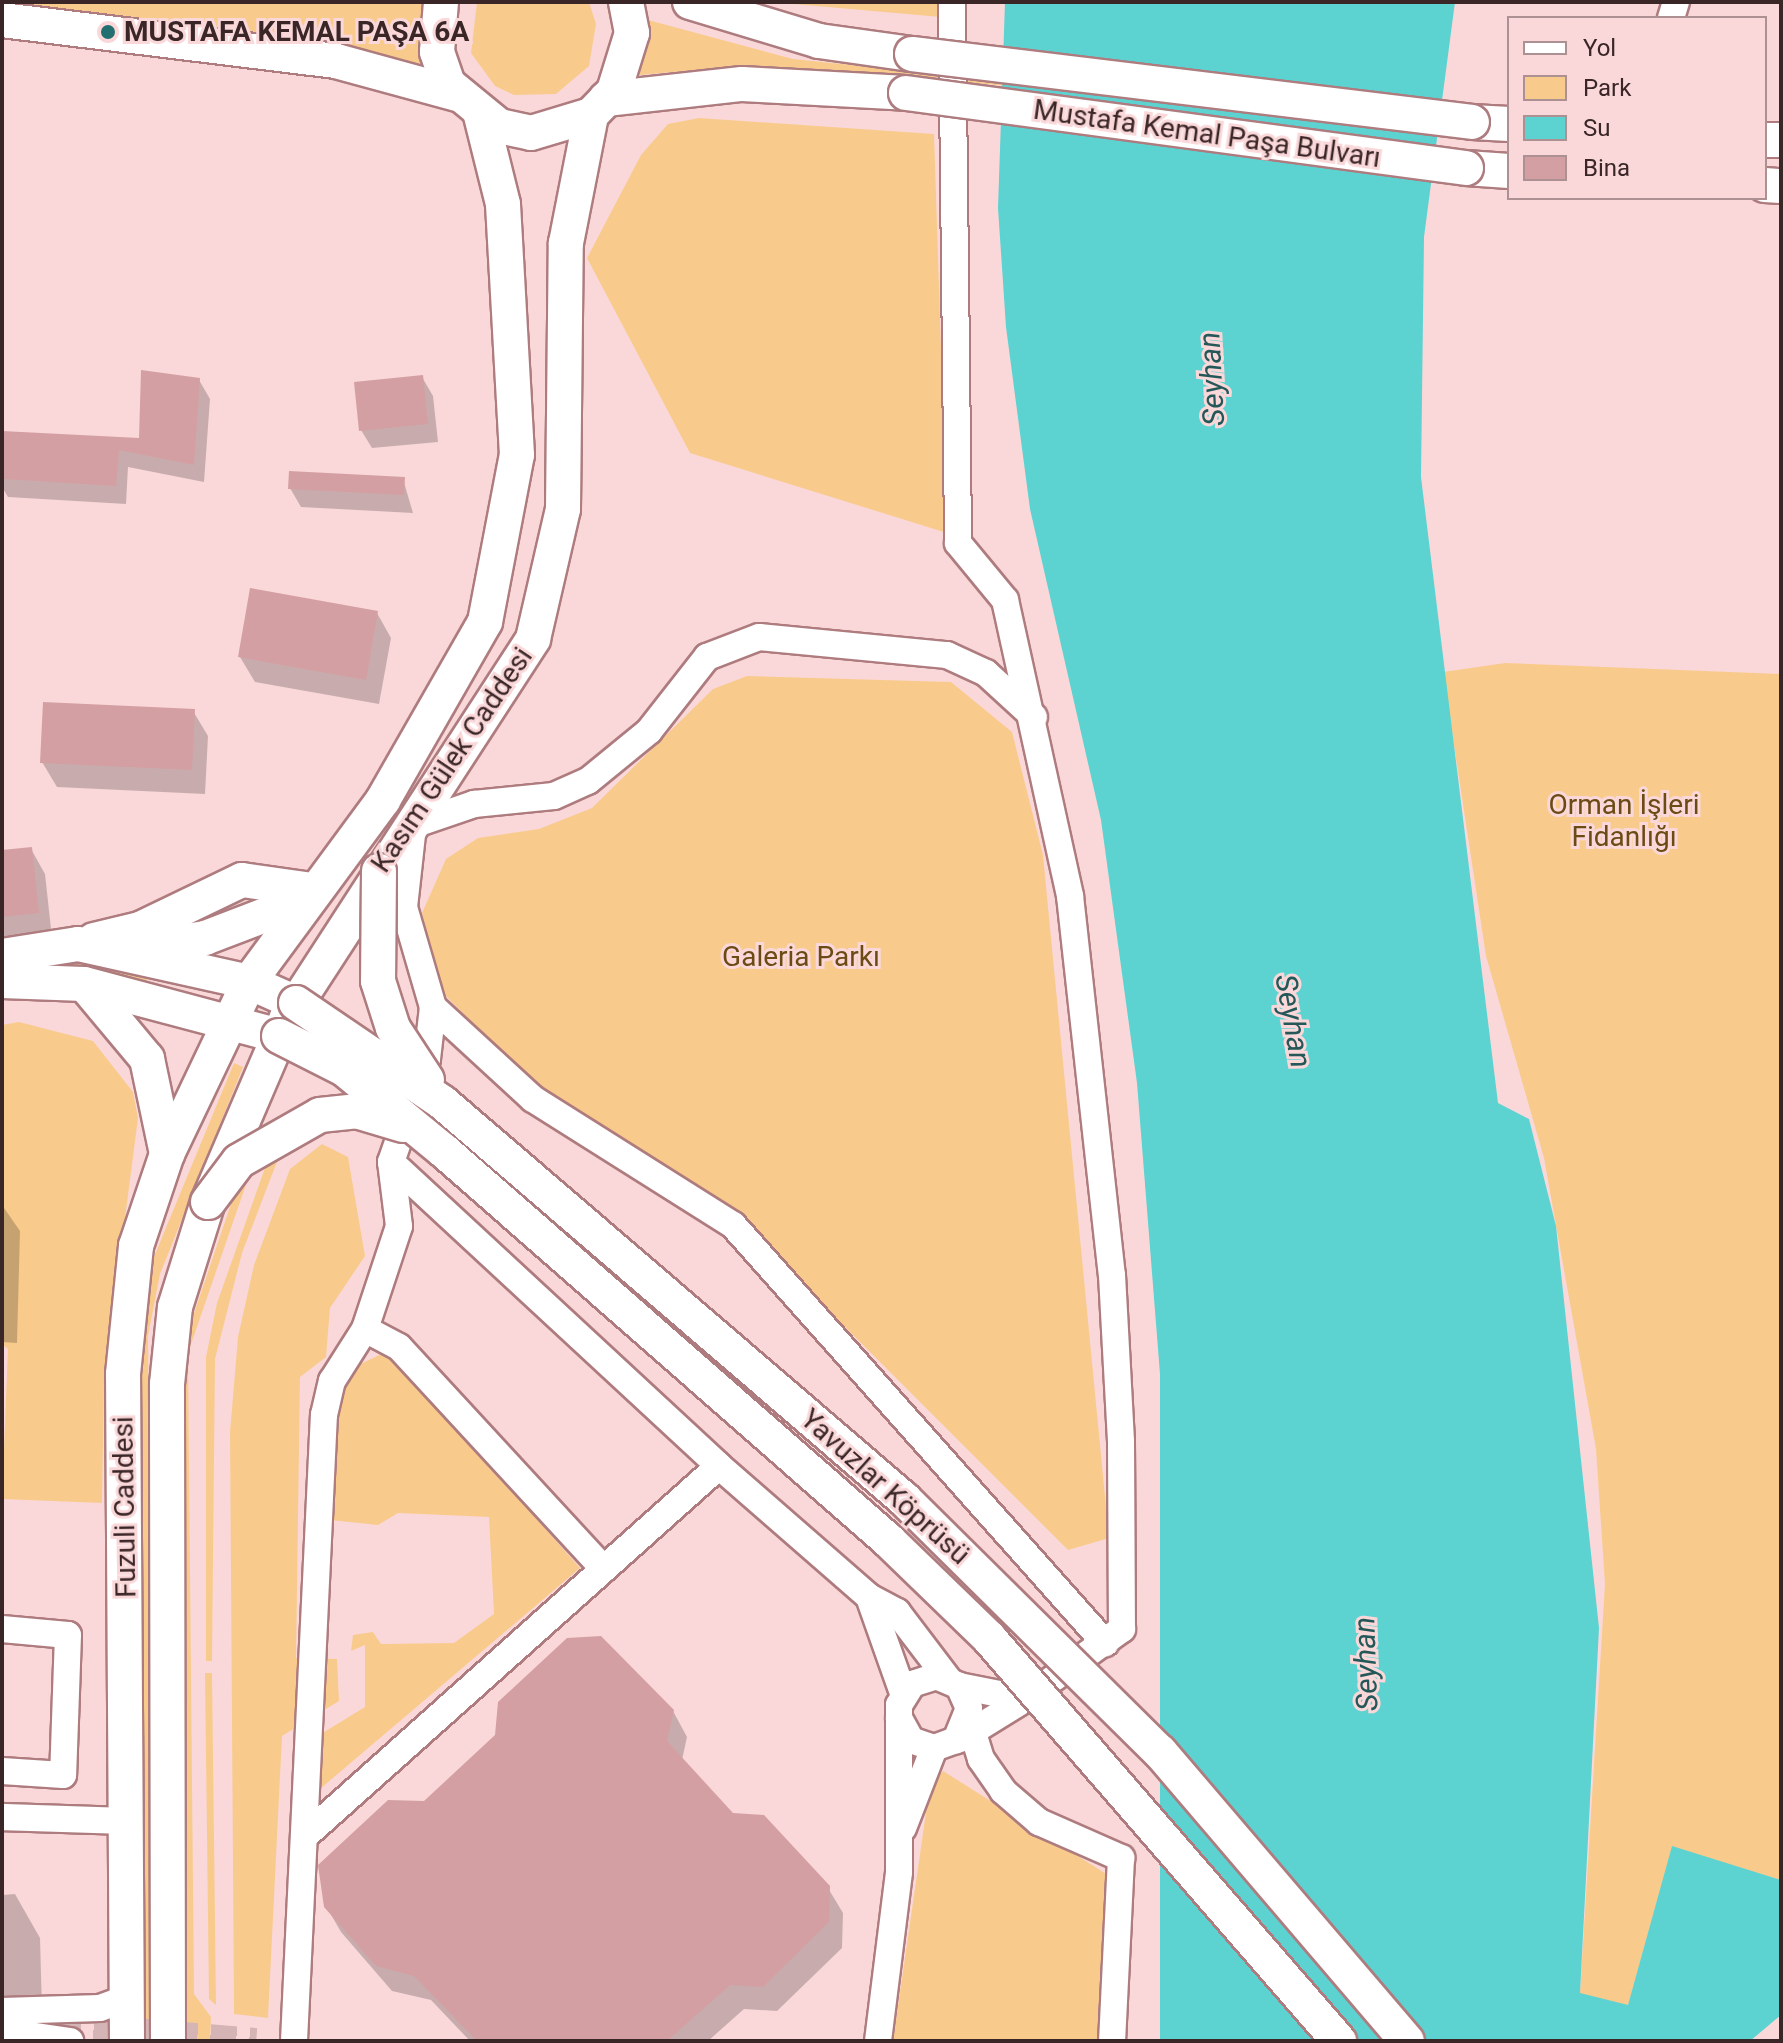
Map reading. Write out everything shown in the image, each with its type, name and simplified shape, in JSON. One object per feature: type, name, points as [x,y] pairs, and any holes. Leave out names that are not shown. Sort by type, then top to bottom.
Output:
[{"type":"main road","name":"Kasım Gülek Caddesi","points":[[240,999],[308,895],[383,800],[485,622],[517,455],[515,333],[503,204],[469,105],[437,52],[441,2]]},
{"type":"main road","points":[[598,107],[627,65],[626,2]]},
{"type":"main road","name":"Mustafa Kemal Paşa Bulvarı","points":[[690,2],[819,41],[1507,124]]},
{"type":"main road","name":"Mustafa Kemal Paşa Bulvarı","points":[[2,20],[239,46],[336,61],[469,105],[531,133],[598,107],[742,84],[906,93],[1466,168],[1507,171]]},
{"type":"main road","name":"Kasım Gülek Caddesi","points":[[288,1019],[379,871],[413,825],[533,639],[556,564],[566,243],[598,107]]},
{"type":"main road","points":[[379,871],[378,981],[393,1028],[443,1103]]},
{"type":"main road","points":[[2,956],[78,944],[140,929],[242,880],[308,895]]},
{"type":"main road","points":[[117,951],[205,938],[308,895]]},
{"type":"main road","points":[[78,944],[117,951],[288,1019]]},
{"type":"main road","points":[[2,981],[84,984],[240,999]]},
{"type":"main road","points":[[84,984],[147,1059],[167,1154]]},
{"type":"main road","name":"Fuzuli Caddesi","points":[[127,2041],[129,1821],[125,1309],[167,1154],[240,999]]},
{"type":"main road","name":"Yavuzlar Köprüsü","points":[[288,1019],[443,1103],[905,1500],[1160,1752],[1407,2041]]},
{"type":"main road","name":"Yavuzlar Köprüsü","points":[[288,1019],[420,1131],[989,1638],[1339,2041]]},
{"type":"main road","name":"Fuzuli Caddesi","points":[[168,2041],[167,1384],[175,1307],[208,1202],[288,1019]]},
{"type":"main road","points":[[208,1202],[239,1161],[320,1115],[356,1111],[420,1131]]},
{"type":"street","points":[[869,1597],[911,1740],[958,1736],[1025,1699],[1122,1629],[1112,1275],[1070,896],[1034,717],[1005,600],[958,543],[952,2]]},
{"type":"street","points":[[294,2041],[324,1415],[332,1381],[365,1329],[399,1226],[391,1162],[427,1059],[433,1007],[404,907],[413,825],[474,804],[554,796],[588,781],[649,731],[707,657],[759,637],[947,655],[986,673],[1034,717]]},
{"type":"street","points":[[433,1007],[533,1099],[733,1225],[1105,1643]]},
{"type":"street","points":[[391,1162],[719,1466],[869,1597],[897,1612],[953,1683],[958,1736],[1003,1791],[1039,1822],[1121,1858],[1112,2041]]},
{"type":"street","points":[[365,1329],[399,1347],[604,1569]]},
{"type":"street","points":[[306,1835],[719,1466]]},
{"type":"street","points":[[2,1629],[68,1635],[63,1775],[2,1771]]},
{"type":"street","points":[[878,2041],[900,1835],[901,1706],[923,1678],[1025,1699]]},
{"type":"street","points":[[900,1835],[958,1736]]},
{"type":"street","points":[[2,1817],[129,1821]]},
{"type":"street","points":[[5,2021],[100,2008],[128,1998]]},
{"type":"street","points":[[5,2021],[70,2041]]},
{"type":"green space","points":[[3,2],[427,2],[430,66],[301,38]]},
{"type":"green space","points":[[477,2],[589,2],[596,24],[589,66],[556,94],[514,95],[495,86],[471,53]]},
{"type":"green space","points":[[771,2],[951,2],[952,18]]},
{"type":"green space","points":[[637,17],[793,59],[1507,132],[831,70],[738,66],[640,75]]},
{"type":"green space","points":[[699,118],[934,134],[947,533],[690,453],[587,258],[641,155],[668,124]]},
{"type":"green space","name":"Orman İşleri Fidanlığı","points":[[1505,663],[1781,674],[1781,1880],[1672,1847],[1628,2006],[1580,1994],[1605,1584],[1596,1449],[1544,1158],[1486,956],[1443,672]]},
{"type":"green space","name":"Galeria Parkı","points":[[747,676],[951,682],[1012,732],[1043,855],[1109,1538],[1068,1550],[728,1210],[533,1084],[443,993],[422,913],[446,859],[478,838],[539,829],[592,808],[713,689]]},
{"type":"green space","points":[[84,959],[151,973],[140,991],[2,971]]},
{"type":"green space","points":[[19,1022],[93,1041],[133,1092],[138,1118],[104,1381],[102,1503],[2,1499],[8,1349],[2,1344],[2,1025]]},
{"type":"green space","points":[[234,1063],[243,1067],[160,1274],[148,1336],[154,2033],[146,2041],[139,1335],[149,1269]]},
{"type":"green space","points":[[322,1144],[348,1157],[365,1256],[330,1308],[326,1357],[300,1377],[296,1658],[337,1659],[339,1701],[282,1736],[268,2018],[234,2014],[230,1432],[238,1337],[254,1265],[290,1169]]},
{"type":"green space","points":[[271,1151],[280,1154],[242,1253],[215,1359],[212,1661],[206,1661],[206,1357],[217,1303]]},
{"type":"green space","points":[[251,1170],[188,1353],[194,1994],[211,2017],[210,2041],[182,2041],[181,1352],[234,1195]]},
{"type":"green space","points":[[388,1351],[580,1568],[320,1789],[316,1737],[365,1707],[365,1645],[351,1651],[353,1635],[373,1632],[381,1644],[454,1643],[494,1614],[489,1517],[398,1513],[378,1525],[330,1520],[337,1375]]},
{"type":"green space","points":[[205,1673],[212,1673],[216,2005],[209,1999]]},
{"type":"green space","points":[[943,1771],[1111,1877],[1101,2041],[893,2041],[930,1785]]},
{"type":"water","name":"Seyhan","points":[[1005,2],[1455,2],[1424,237],[1421,477],[1498,1103],[1529,1119],[1556,1226],[1599,1628],[1580,1993],[1628,2005],[1672,1846],[1781,1880],[1781,2015],[1750,2041],[1160,2041],[1160,1374],[1137,1083],[1101,820],[1030,509],[1006,327],[998,208]]},
{"type":"building","points":[[141,370],[200,378],[194,465],[119,450],[116,486],[2,479],[2,431],[139,438]]},
{"type":"building","points":[[423,375],[428,424],[359,431],[354,382]]},
{"type":"building","points":[[289,471],[405,477],[404,495],[288,489]]},
{"type":"building","points":[[250,588],[378,611],[366,680],[238,657]]},
{"type":"building","points":[[43,702],[195,709],[192,770],[40,763]]},
{"type":"building","points":[[32,847],[39,913],[2,917],[2,850]]},
{"type":"building","points":[[601,1636],[674,1710],[667,1741],[733,1813],[764,1815],[830,1886],[829,1922],[763,1987],[730,1985],[667,2041],[477,2041],[414,1976],[376,1966],[324,1907],[318,1865],[388,1800],[424,1801],[495,1735],[498,1702],[567,1638]]},
{"type":"tunnel","points":[[16,2021],[256,2041]]},
{"type":"place","name":"MUSTAFA KEMAL PAŞA 6A","points":[[108,32]]}]
